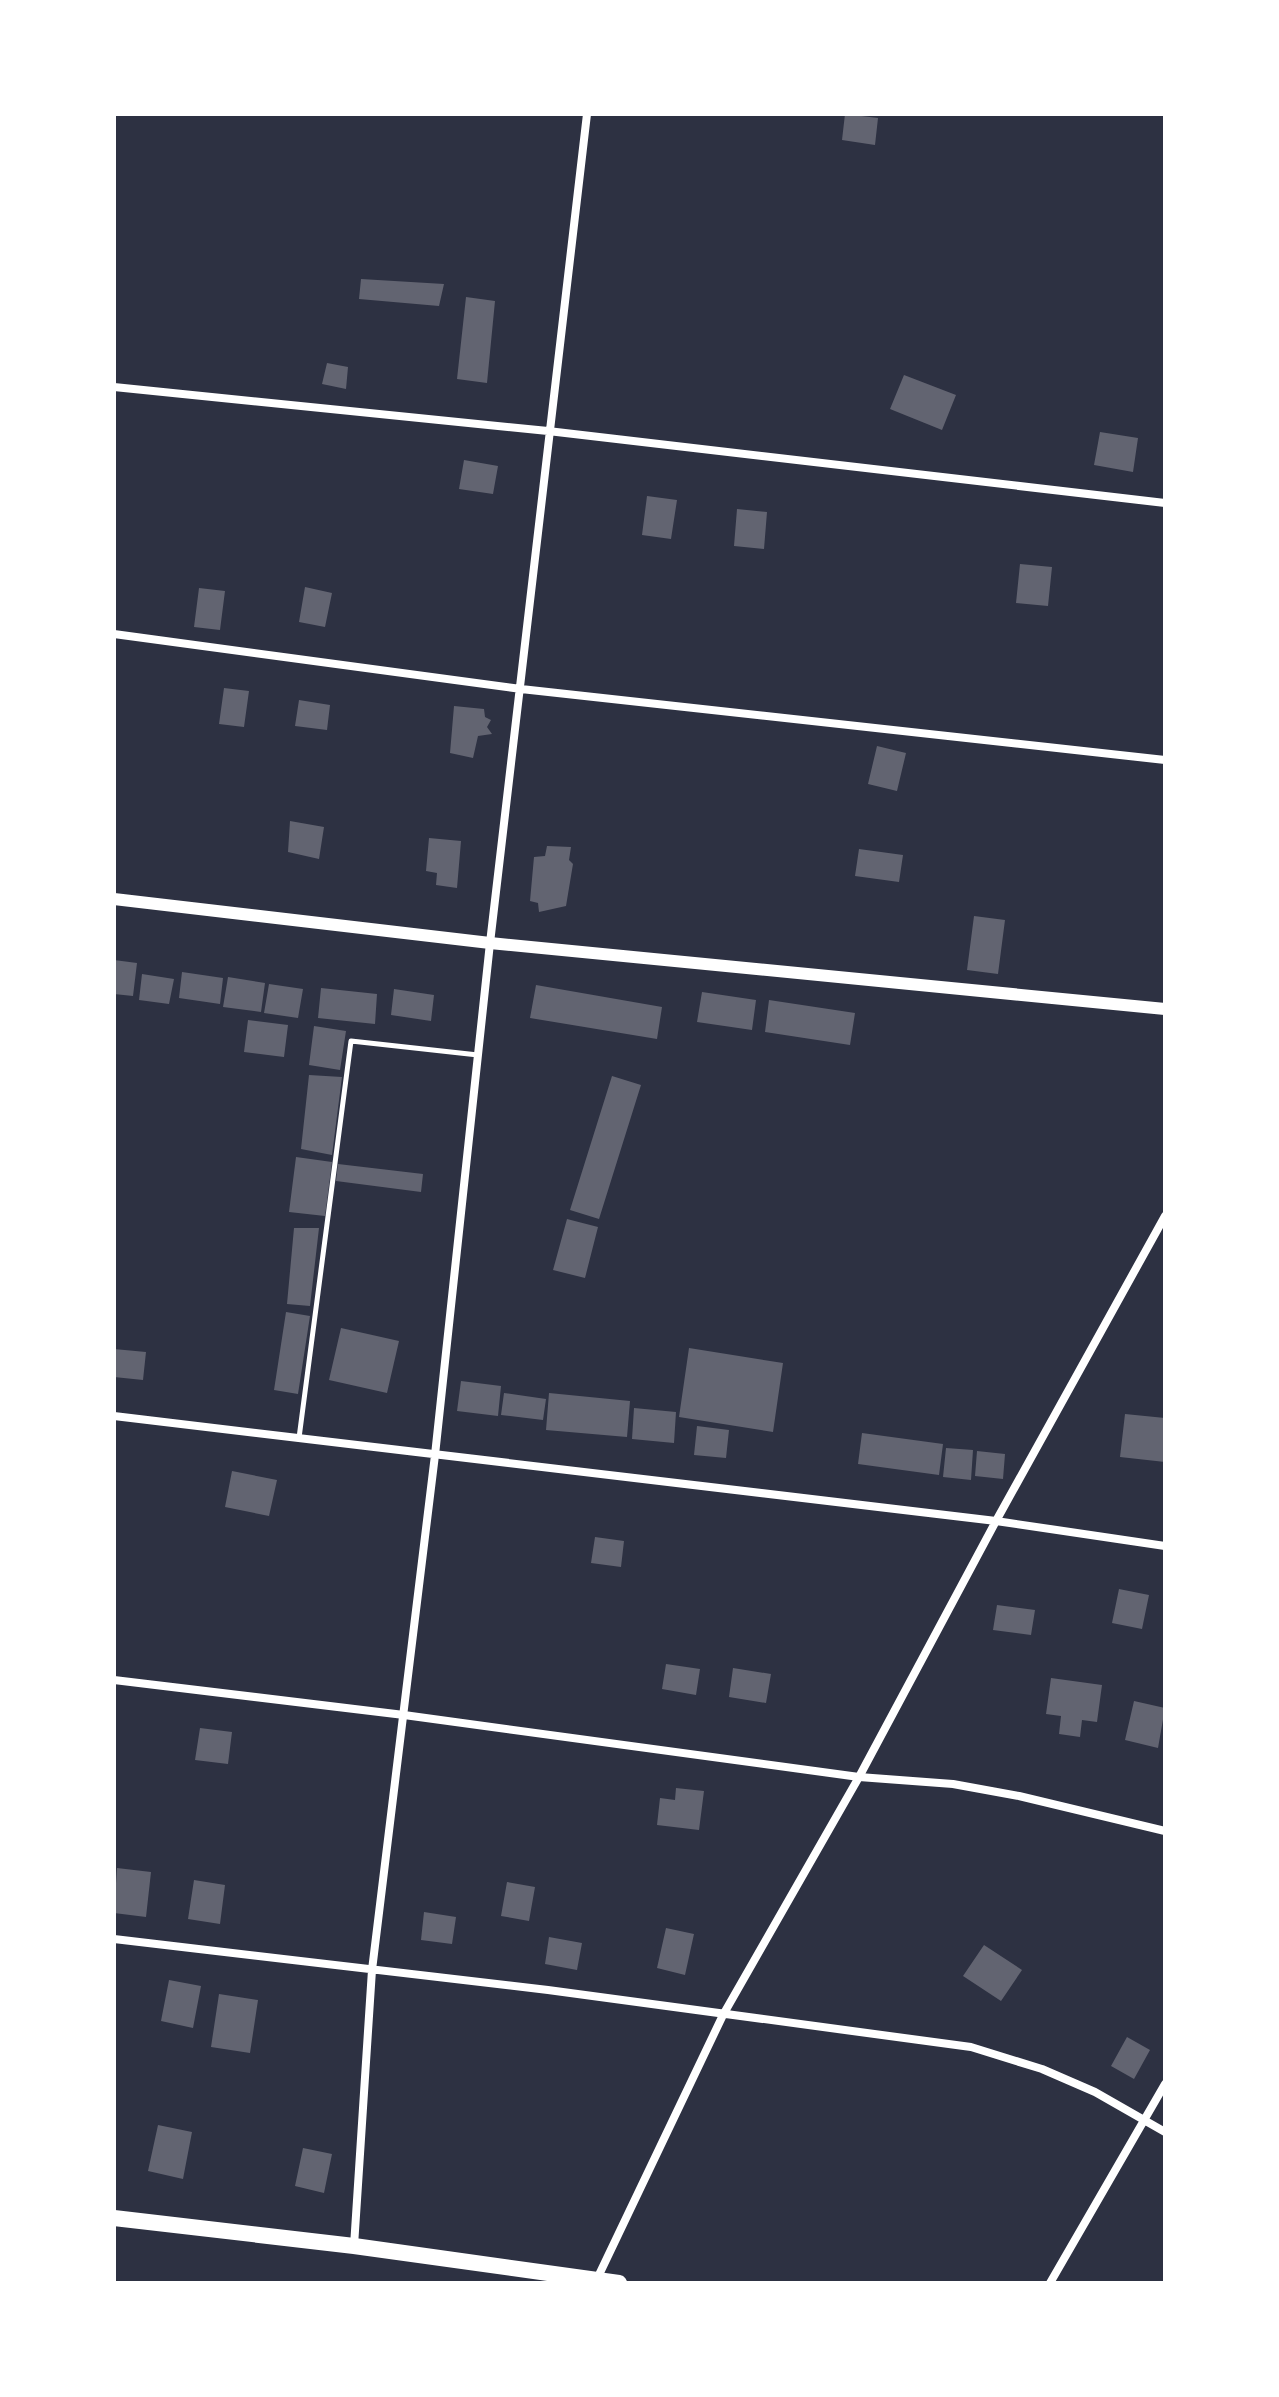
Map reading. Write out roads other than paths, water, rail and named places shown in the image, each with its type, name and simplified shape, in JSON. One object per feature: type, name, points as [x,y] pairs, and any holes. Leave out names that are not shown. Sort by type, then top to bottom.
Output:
[{"type":"main road","points":[[114,2218],[354,2246],[569,2280],[619,2283]]},
{"type":"street","points":[[354,2246],[372,1970],[435,1455],[548,431],[587,114]]},
{"type":"street","points":[[114,387],[548,431],[1165,503]]},
{"type":"street","points":[[114,634],[521,689],[1165,760]]},
{"type":"street","points":[[114,899],[490,943],[1165,1009]]},
{"type":"street","points":[[596,2280],[723,2015],[859,1777],[1165,1216]]},
{"type":"street","points":[[114,1416],[996,1521],[1165,1546]]},
{"type":"street","points":[[114,1680],[404,1715],[859,1777],[953,1784],[1019,1796],[1165,1831]]},
{"type":"street","points":[[114,1939],[548,1990],[971,2047],[1042,2069],[1095,2092],[1165,2132]]},
{"type":"street","points":[[1050,2283],[1165,2084]]},
{"type":"lane","points":[[299,1438],[351,1041],[478,1055]]}]
